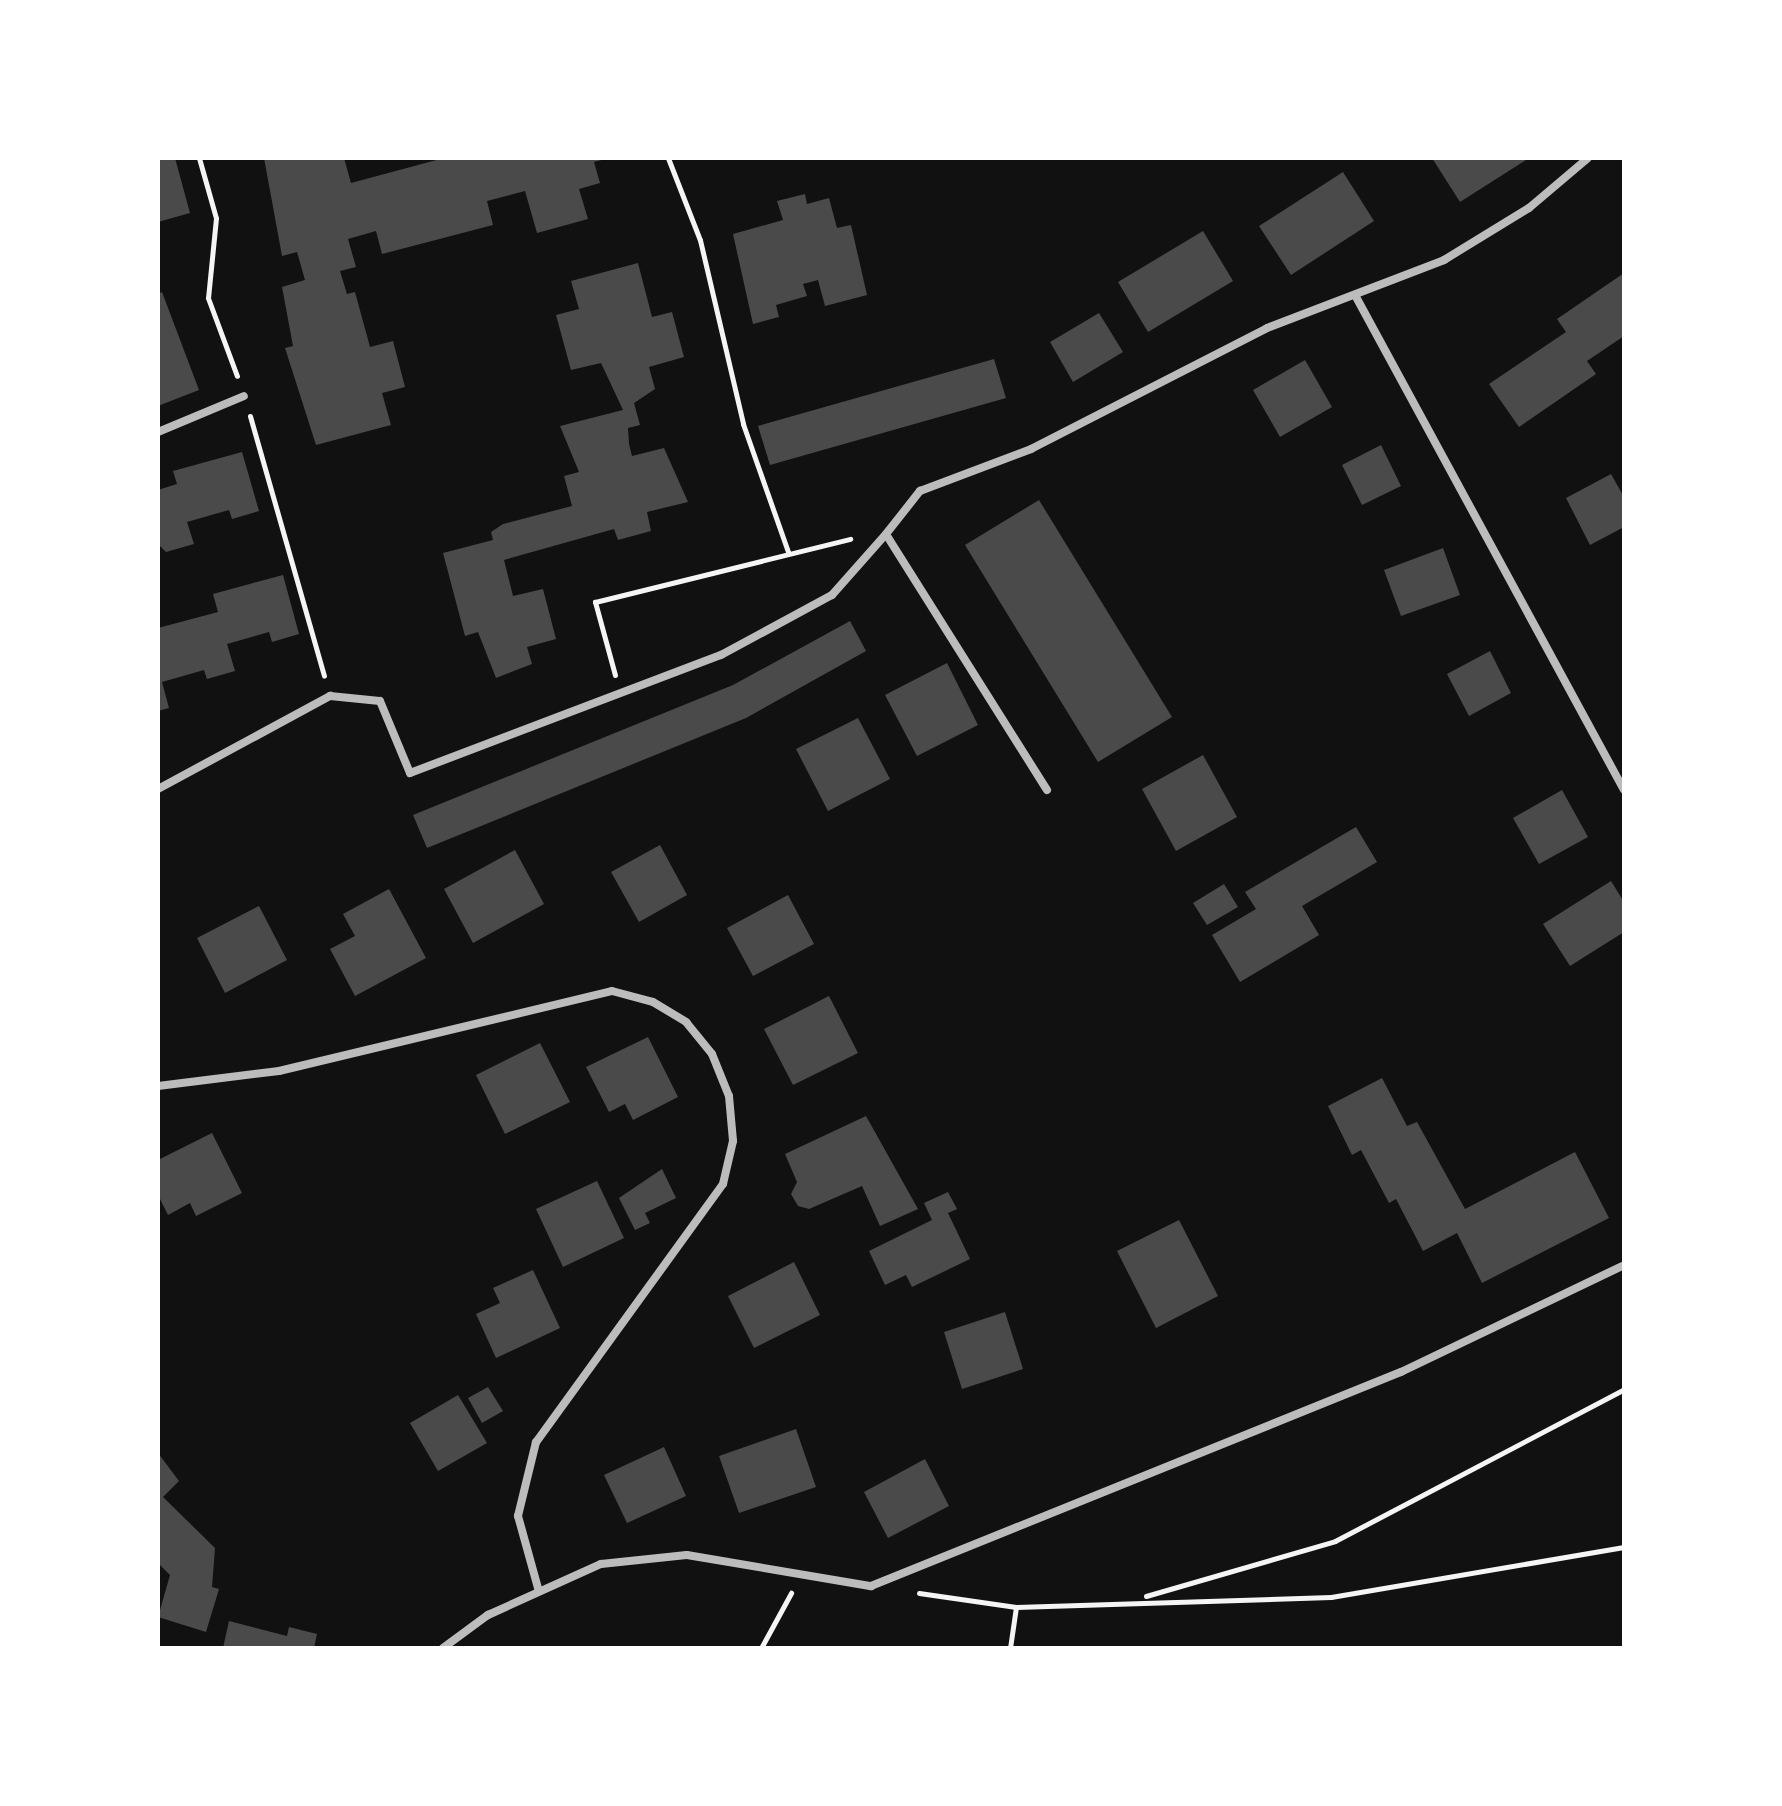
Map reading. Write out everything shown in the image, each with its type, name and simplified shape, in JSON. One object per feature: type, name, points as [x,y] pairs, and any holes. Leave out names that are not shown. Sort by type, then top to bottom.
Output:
[{"type":"street","points":[[158,789],[330,696],[380,701],[410,773],[721,655],[832,595],[920,491],[1031,449],[1267,328],[1355,295],[1474,244],[1588,158]]},
{"type":"street","points":[[1355,295],[1624,790]]},
{"type":"street","points":[[158,432],[244,396]]},
{"type":"street","points":[[886,534],[1047,790]]},
{"type":"street","points":[[158,1086],[279,1071],[612,991],[653,1002],[686,1022],[712,1054],[729,1096],[733,1141],[723,1184],[536,1442],[518,1516],[538,1588]]},
{"type":"street","points":[[443,1648],[538,1588],[601,1564],[687,1555],[871,1586],[1401,1372],[1624,1265]]},
{"type":"path","points":[[199,158],[216,218],[208,298],[244,396],[330,696]]},
{"type":"path","points":[[668,158],[700,240],[743,424],[788,552]]},
{"type":"path","points":[[620,693],[595,602],[810,546]]},
{"type":"path","points":[[1137,1599],[1335,1541],[1624,1389]]},
{"type":"path","points":[[915,1592],[1016,1607],[1137,1599],[1331,1597],[1624,1547]]},
{"type":"path","points":[[761,1648],[801,1574]]},
{"type":"path","points":[[1010,1648],[1016,1607]]},
{"type":"building","points":[[158,158],[175,158],[190,213],[158,222]]},
{"type":"building","points":[[264,158],[344,158],[351,183],[444,158],[605,159],[594,162],[600,183],[579,189],[588,219],[537,233],[525,191],[487,201],[493,225],[382,254],[376,231],[348,239],[356,267],[340,271],[347,294],[355,292],[370,347],[393,341],[405,387],[382,393],[391,425],[316,445],[285,348],[293,346],[282,287],[305,280],[297,252],[282,256]]},
{"type":"building","points":[[1432,158],[1529,158],[1460,202]]},
{"type":"building","points":[[1343,172],[1374,221],[1291,275],[1259,226]]},
{"type":"building","points":[[805,194],[807,204],[829,198],[837,228],[851,225],[867,295],[825,306],[818,280],[803,284],[807,296],[776,305],[779,317],[753,324],[733,234],[783,220],[777,201]]},
{"type":"building","points":[[1203,231],[1233,281],[1148,332],[1118,282]]},
{"type":"building","points":[[638,263],[652,317],[672,312],[684,357],[649,367],[655,389],[634,403],[640,425],[628,428],[629,444],[632,456],[664,448],[688,502],[647,512],[651,531],[618,540],[614,529],[504,560],[513,596],[543,589],[556,639],[527,647],[532,664],[496,678],[478,632],[465,636],[443,553],[493,540],[491,532],[503,524],[572,506],[564,476],[579,472],[560,426],[623,410],[601,363],[571,370],[556,315],[579,309],[571,281]]},
{"type":"building","points":[[1624,273],[1624,336],[1587,361],[1596,374],[1519,427],[1489,384],[1566,332],[1557,319]]},
{"type":"building","points":[[162,292],[199,390],[158,406],[158,294]]},
{"type":"building","points":[[1099,313],[1123,352],[1073,382],[1050,342]]},
{"type":"building","points":[[994,359],[1006,398],[770,465],[758,426]]},
{"type":"building","points":[[1305,360],[1332,407],[1280,437],[1253,390]]},
{"type":"building","points":[[1381,445],[1401,486],[1362,505],[1342,465]]},
{"type":"building","points":[[242,452],[259,511],[232,519],[229,510],[187,522],[194,544],[166,552],[158,544],[158,490],[177,484],[173,471]]},
{"type":"building","points":[[1611,474],[1624,497],[1624,527],[1590,545],[1566,498]]},
{"type":"building","points":[[1039,500],[1172,717],[1098,762],[965,545]]},
{"type":"building","points":[[1443,548],[1460,595],[1401,616],[1384,570]]},
{"type":"building","points":[[283,575],[299,634],[272,642],[269,632],[227,644],[235,671],[207,679],[204,670],[162,682],[169,708],[158,711],[158,628],[218,612],[213,594]]},
{"type":"building","points":[[850,621],[866,651],[746,718],[427,848],[413,815],[733,685]]},
{"type":"building","points":[[1490,651],[1511,693],[1469,716],[1447,674]]},
{"type":"building","points":[[947,663],[978,725],[917,756],[885,695]]},
{"type":"building","points":[[858,718],[890,779],[828,811],[796,749]]},
{"type":"building","points":[[1203,755],[1237,817],[1176,851],[1142,789]]},
{"type":"building","points":[[1562,790],[1588,837],[1539,864],[1513,818]]},
{"type":"building","points":[[1356,827],[1377,862],[1302,906],[1319,935],[1240,982],[1212,935],[1256,909],[1245,892]]},
{"type":"building","points":[[660,845],[687,895],[639,922],[611,872]]},
{"type":"building","points":[[515,850],[544,904],[473,943],[444,889]]},
{"type":"building","points":[[1611,881],[1624,902],[1624,932],[1570,966],[1543,924]]},
{"type":"building","points":[[1224,884],[1238,907],[1207,925],[1193,903]]},
{"type":"building","points":[[389,889],[426,958],[355,996],[330,949],[355,936],[343,914]]},
{"type":"building","points":[[788,895],[814,944],[753,976],[727,928]]},
{"type":"building","points":[[259,906],[287,960],[225,993],[197,938]]},
{"type":"building","points":[[829,996],[858,1053],[793,1085],[764,1029]]},
{"type":"building","points":[[648,1037],[678,1097],[633,1120],[625,1104],[609,1112],[586,1067]]},
{"type":"building","points":[[540,1043],[570,1102],[505,1134],[476,1075]]},
{"type":"building","points":[[1382,1078],[1407,1126],[1417,1122],[1465,1209],[1575,1152],[1609,1218],[1482,1283],[1457,1233],[1423,1251],[1396,1199],[1389,1203],[1361,1150],[1352,1155],[1328,1106]]},
{"type":"building","points":[[866,1116],[918,1209],[880,1226],[862,1186],[809,1209],[798,1206],[791,1194],[797,1182],[785,1154]]},
{"type":"building","points":[[212,1133],[242,1193],[196,1216],[190,1203],[168,1215],[158,1195],[158,1160]]},
{"type":"building","points":[[662,1169],[676,1198],[645,1213],[650,1223],[635,1230],[619,1198]]},
{"type":"building","points":[[597,1181],[624,1238],[563,1267],[536,1209]]},
{"type":"building","points":[[948,1192],[957,1209],[948,1213],[970,1259],[912,1287],[906,1275],[885,1285],[869,1251],[932,1220],[924,1203]]},
{"type":"building","points":[[1179,1220],[1218,1296],[1156,1328],[1117,1251]]},
{"type":"building","points":[[794,1262],[820,1315],[754,1348],[728,1296]]},
{"type":"building","points":[[533,1270],[560,1328],[496,1358],[476,1314],[500,1303],[493,1288]]},
{"type":"building","points":[[1005,1312],[1023,1369],[962,1389],[944,1332]]},
{"type":"building","points":[[488,1387],[503,1411],[482,1423],[468,1398]]},
{"type":"building","points":[[458,1395],[487,1443],[438,1471],[410,1423]]},
{"type":"building","points":[[796,1429],[816,1487],[739,1513],[719,1456]]},
{"type":"building","points":[[664,1447],[686,1496],[627,1523],[604,1475]]},
{"type":"building","points":[[158,1453],[179,1481],[163,1497],[215,1548],[212,1587],[219,1589],[206,1632],[158,1617],[170,1575],[158,1563]]},
{"type":"building","points":[[925,1459],[949,1506],[888,1538],[864,1492]]},
{"type":"building","points":[[229,1621],[287,1636],[289,1627],[317,1634],[314,1648],[223,1648]]}]
